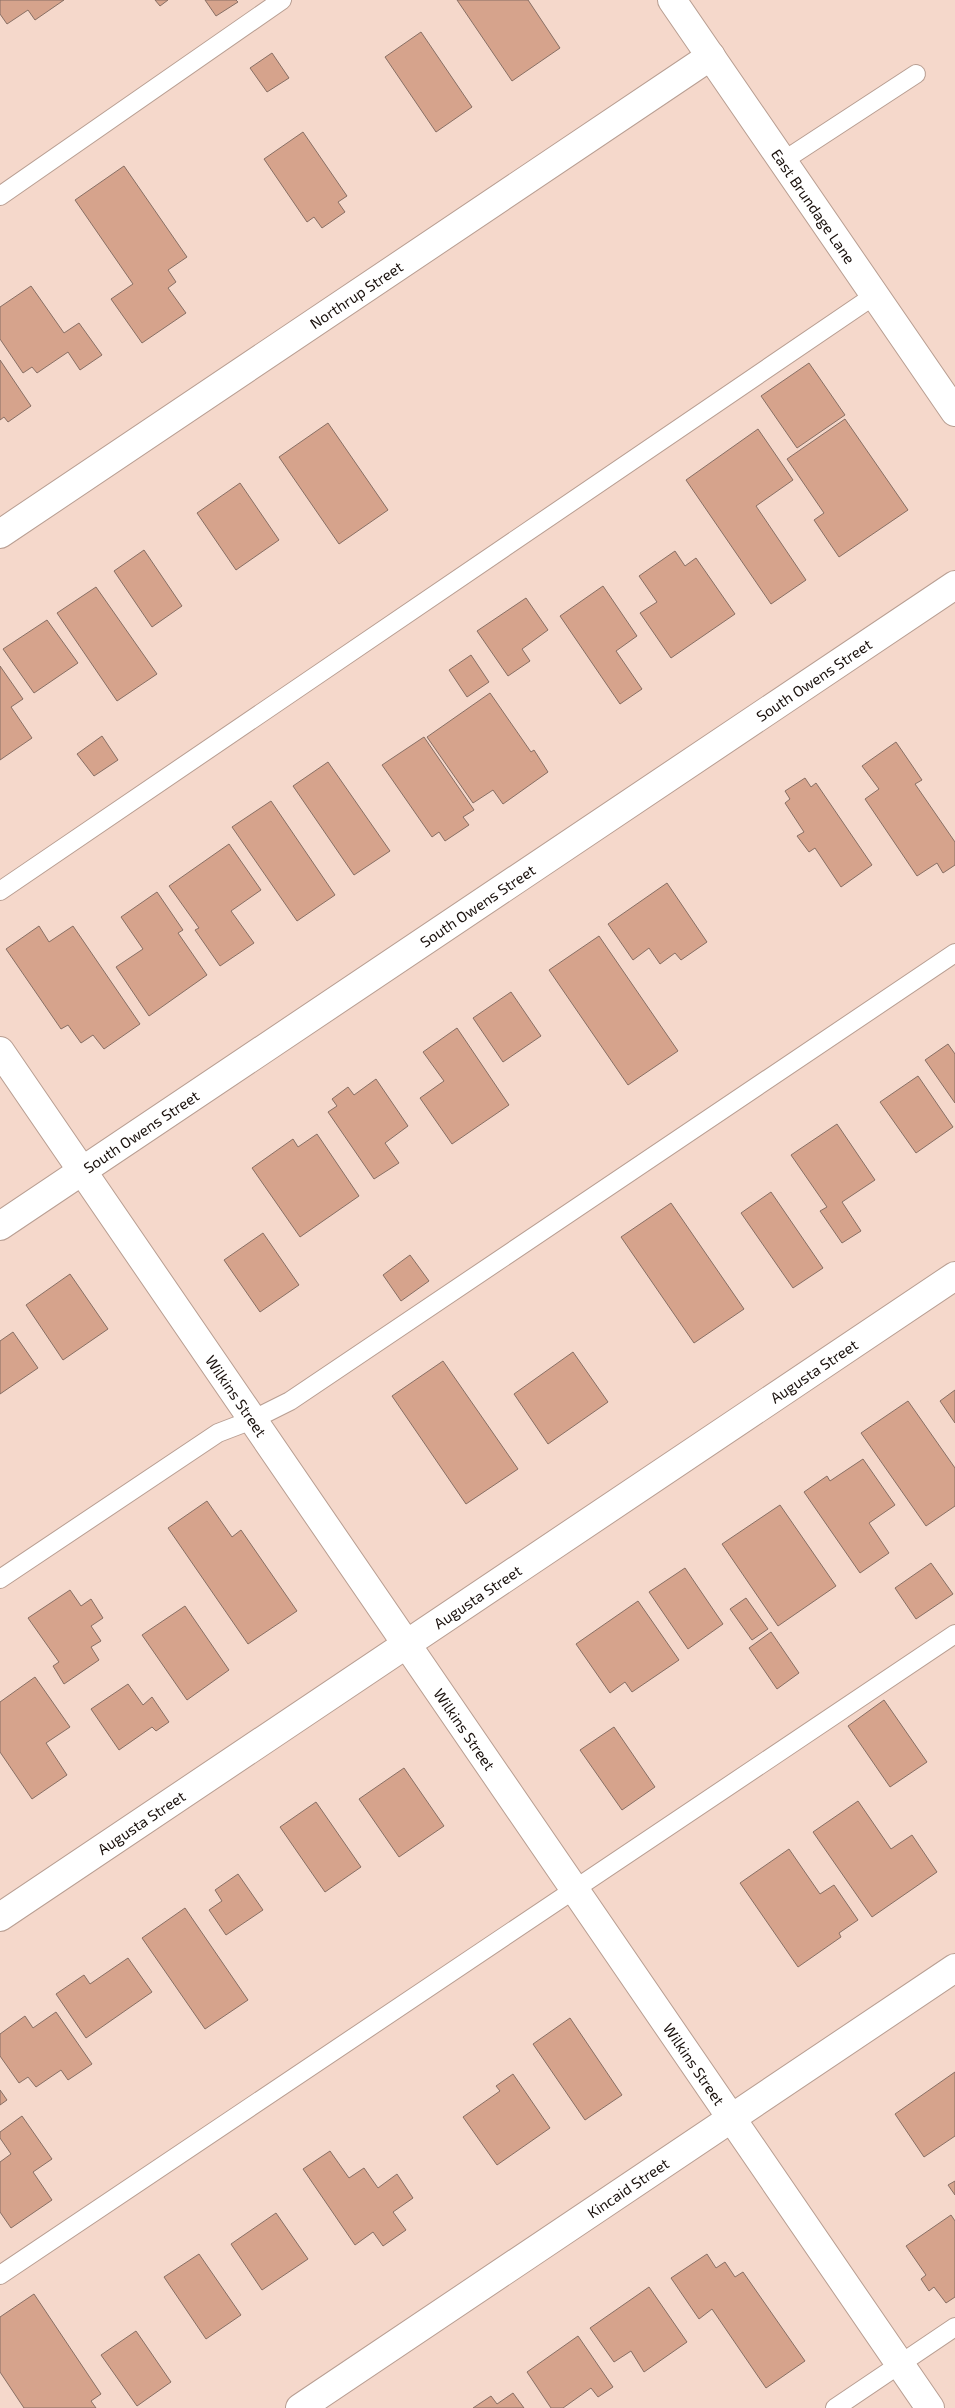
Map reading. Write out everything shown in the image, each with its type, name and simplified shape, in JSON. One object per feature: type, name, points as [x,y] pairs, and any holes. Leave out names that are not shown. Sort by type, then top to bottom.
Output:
[{"type":"street","name":"East Brundage Lane","points":[[672,0],[955,412]]},
{"type":"street","name":"Northrup Street","points":[[0,534],[711,56]]},
{"type":"street","name":"South Owens Street","points":[[0,1226],[955,585]]},
{"type":"street","name":"Wilkins Street","points":[[0,1051],[930,2408]]},
{"type":"street","name":"Augusta Street","points":[[0,1917],[955,1276]]},
{"type":"street","name":"Kincaid Street","points":[[300,2408],[955,1968]]},
{"type":"lane","points":[[0,196],[282,0]]},
{"type":"lane","points":[[783,161],[916,74]]},
{"type":"lane","points":[[0,891],[875,295]]},
{"type":"lane","points":[[0,1580],[218,1433],[252,1420],[290,1401],[955,953]]},
{"type":"lane","points":[[0,2275],[955,1634]]},
{"type":"lane","points":[[835,2408],[955,2327]]},
{"type":"building","points":[[0,0],[64,0],[35,20],[28,10],[7,24],[0,14]]},
{"type":"building","points":[[155,0],[168,0],[160,6]]},
{"type":"building","points":[[205,0],[236,0],[238,2],[216,16]]},
{"type":"building","points":[[457,0],[528,0],[560,48],[512,81]]},
{"type":"building","points":[[421,32],[472,107],[436,132],[385,57]]},
{"type":"building","points":[[272,53],[289,78],[267,92],[250,68]]},
{"type":"building","points":[[303,132],[347,196],[338,202],[345,212],[322,228],[314,217],[307,222],[264,159]]},
{"type":"building","points":[[124,166],[187,257],[168,270],[176,282],[168,288],[186,313],[142,343],[111,299],[133,284],[75,200]]},
{"type":"building","points":[[31,286],[64,333],[79,323],[102,355],[80,370],[68,352],[37,373],[32,367],[23,373],[0,339],[0,307]]},
{"type":"building","points":[[0,360],[31,406],[8,422],[4,417],[0,420]]},
{"type":"building","points":[[809,363],[845,415],[797,448],[761,396]]},
{"type":"building","points":[[845,419],[908,510],[839,557],[814,520],[824,513],[787,459]]},
{"type":"building","points":[[328,423],[388,510],[339,544],[279,457]]},
{"type":"building","points":[[758,429],[793,480],[756,506],[806,580],[771,604],[686,480]]},
{"type":"building","points":[[240,483],[279,540],[236,570],[197,513]]},
{"type":"building","points":[[144,550],[182,606],[152,627],[114,571]]},
{"type":"building","points":[[675,551],[685,566],[696,558],[735,614],[671,658],[640,613],[657,602],[639,576]]},
{"type":"building","points":[[603,586],[637,636],[616,651],[642,689],[620,704],[560,616]]},
{"type":"building","points":[[96,587],[157,674],[117,701],[57,613]]},
{"type":"building","points":[[526,598],[548,630],[522,649],[530,661],[508,676],[477,631]]},
{"type":"building","points":[[47,620],[78,663],[34,693],[3,649]]},
{"type":"building","points":[[471,655],[489,682],[467,697],[449,670]]},
{"type":"building","points":[[0,666],[23,699],[11,707],[32,738],[0,760]]},
{"type":"building","points":[[490,693],[531,752],[534,750],[548,772],[503,804],[493,790],[473,803],[427,737]]},
{"type":"building","points":[[102,736],[118,760],[94,776],[77,754]]},
{"type":"building","points":[[424,737],[474,810],[463,817],[469,825],[445,841],[439,832],[432,837],[382,765]]},
{"type":"building","points":[[896,742],[922,780],[915,784],[955,842],[955,865],[943,873],[937,863],[917,876],[865,799],[879,789],[862,766]]},
{"type":"building","points":[[328,762],[390,851],[354,875],[293,786]]},
{"type":"building","points":[[805,778],[811,787],[816,783],[872,865],[841,887],[815,848],[809,852],[797,836],[804,832],[785,803],[790,799],[785,791]]},
{"type":"building","points":[[271,801],[335,895],[297,921],[232,827]]},
{"type":"building","points":[[229,844],[261,890],[231,911],[254,943],[220,966],[195,930],[199,928],[169,886]]},
{"type":"building","points":[[667,883],[707,942],[681,960],[675,953],[660,964],[649,948],[633,960],[608,924]]},
{"type":"building","points":[[157,892],[183,930],[178,933],[207,975],[149,1016],[116,967],[143,949],[121,917]]},
{"type":"building","points":[[39,926],[49,942],[73,926],[140,1024],[104,1049],[93,1035],[81,1043],[68,1025],[61,1029],[6,949]]},
{"type":"building","points":[[599,936],[678,1051],[628,1085],[549,970]]},
{"type":"building","points":[[511,992],[541,1036],[503,1062],[473,1018]]},
{"type":"building","points":[[457,1028],[509,1105],[452,1144],[420,1098],[444,1081],[423,1052]]},
{"type":"building","points":[[948,1044],[955,1054],[955,1103],[925,1060]]},
{"type":"building","points":[[918,1076],[953,1127],[916,1153],[880,1102]]},
{"type":"building","points":[[376,1079],[408,1126],[385,1143],[399,1163],[374,1179],[328,1112],[337,1106],[332,1099],[348,1087],[354,1095]]},
{"type":"building","points":[[837,1124],[875,1180],[842,1202],[861,1231],[842,1243],[820,1211],[827,1207],[791,1155]]},
{"type":"building","points":[[317,1134],[359,1196],[300,1237],[252,1168],[293,1139],[298,1147]]},
{"type":"building","points":[[771,1192],[823,1268],[793,1288],[741,1213]]},
{"type":"building","points":[[671,1203],[744,1309],[694,1343],[621,1237]]},
{"type":"building","points":[[263,1233],[299,1285],[260,1312],[224,1260]]},
{"type":"building","points":[[410,1255],[429,1281],[401,1301],[383,1275]]},
{"type":"building","points":[[70,1274],[108,1329],[63,1360],[26,1305]]},
{"type":"building","points":[[13,1332],[38,1368],[0,1394],[0,1341]]},
{"type":"building","points":[[573,1352],[608,1402],[548,1444],[514,1394]]},
{"type":"building","points":[[443,1361],[518,1469],[466,1504],[392,1396]]},
{"type":"building","points":[[955,1390],[955,1423],[940,1401]]},
{"type":"building","points":[[908,1401],[955,1468],[955,1506],[926,1526],[861,1433]]},
{"type":"building","points":[[863,1459],[895,1505],[869,1523],[889,1553],[860,1573],[804,1492],[827,1476],[830,1481]]},
{"type":"building","points":[[207,1501],[232,1537],[241,1530],[297,1611],[248,1644],[168,1528]]},
{"type":"building","points":[[780,1505],[836,1586],[778,1626],[722,1544]]},
{"type":"building","points":[[931,1563],[953,1594],[916,1619],[895,1588]]},
{"type":"building","points":[[685,1568],[723,1624],[688,1649],[649,1592]]},
{"type":"building","points":[[70,1590],[81,1606],[91,1599],[103,1618],[91,1626],[101,1641],[91,1647],[99,1660],[64,1684],[53,1666],[59,1662],[28,1618]]},
{"type":"building","points":[[746,1598],[768,1629],[752,1640],[730,1609]]},
{"type":"building","points":[[638,1601],[679,1660],[632,1692],[625,1682],[610,1693],[576,1644]]},
{"type":"building","points":[[185,1606],[229,1670],[187,1700],[142,1635]]},
{"type":"building","points":[[771,1632],[799,1673],[777,1689],[749,1648]]},
{"type":"building","points":[[35,1677],[70,1727],[46,1743],[67,1775],[32,1799],[0,1752],[0,1702]]},
{"type":"building","points":[[128,1684],[143,1705],[152,1697],[169,1722],[156,1731],[152,1727],[119,1750],[91,1709]]},
{"type":"building","points":[[884,1700],[927,1762],[890,1787],[848,1726]]},
{"type":"building","points":[[614,1727],[655,1787],[622,1810],[580,1750]]},
{"type":"building","points":[[404,1768],[444,1826],[399,1857],[359,1799]]},
{"type":"building","points":[[858,1801],[891,1849],[912,1835],[937,1872],[872,1917],[813,1832]]},
{"type":"building","points":[[316,1802],[361,1867],[325,1892],[280,1827]]},
{"type":"building","points":[[789,1849],[820,1894],[834,1885],[858,1920],[839,1933],[841,1937],[798,1967],[740,1883]]},
{"type":"building","points":[[238,1874],[263,1910],[226,1935],[209,1910],[222,1901],[215,1890]]},
{"type":"building","points":[[185,1908],[248,2000],[205,2029],[142,1938]]},
{"type":"building","points":[[128,1958],[152,1992],[86,2038],[56,1994],[84,1975],[90,1984]]},
{"type":"building","points":[[56,2012],[92,2064],[68,2080],[61,2070],[36,2087],[28,2077],[19,2083],[0,2056],[0,2034],[25,2016],[33,2028]]},
{"type":"building","points":[[570,2018],[622,2095],[585,2120],[533,2044]]},
{"type":"building","points":[[955,2072],[955,2136],[924,2157],[895,2114]]},
{"type":"building","points":[[513,2074],[550,2128],[497,2165],[463,2117],[500,2091],[496,2086]]},
{"type":"building","points":[[0,2090],[7,2100],[0,2105]]},
{"type":"building","points":[[22,2116],[52,2159],[33,2172],[52,2200],[11,2228],[0,2212],[0,2162],[11,2154],[0,2138],[0,2132]]},
{"type":"building","points":[[330,2151],[349,2178],[364,2168],[378,2188],[397,2174],[413,2198],[393,2212],[406,2230],[383,2246],[373,2232],[355,2245],[303,2169]]},
{"type":"building","points":[[955,2181],[955,2195],[948,2185]]},
{"type":"building","points":[[276,2213],[308,2259],[262,2290],[231,2244]]},
{"type":"building","points":[[951,2215],[955,2221],[955,2297],[946,2303],[934,2287],[929,2291],[921,2279],[926,2275],[906,2246]]},
{"type":"building","points":[[199,2254],[241,2315],[206,2339],[164,2277]]},
{"type":"building","points":[[707,2254],[716,2268],[725,2262],[735,2277],[743,2272],[805,2361],[766,2388],[712,2309],[699,2319],[671,2278]]},
{"type":"building","points":[[649,2287],[687,2342],[644,2372],[631,2351],[614,2362],[590,2328]]},
{"type":"building","points":[[34,2294],[101,2394],[91,2401],[96,2408],[24,2408],[0,2372],[0,2317]]},
{"type":"building","points":[[136,2331],[171,2382],[137,2406],[101,2355]]},
{"type":"building","points":[[578,2336],[613,2387],[598,2397],[591,2388],[563,2408],[551,2408],[527,2372]]},
{"type":"building","points":[[513,2393],[524,2408],[473,2408],[491,2396],[497,2404]]}]
